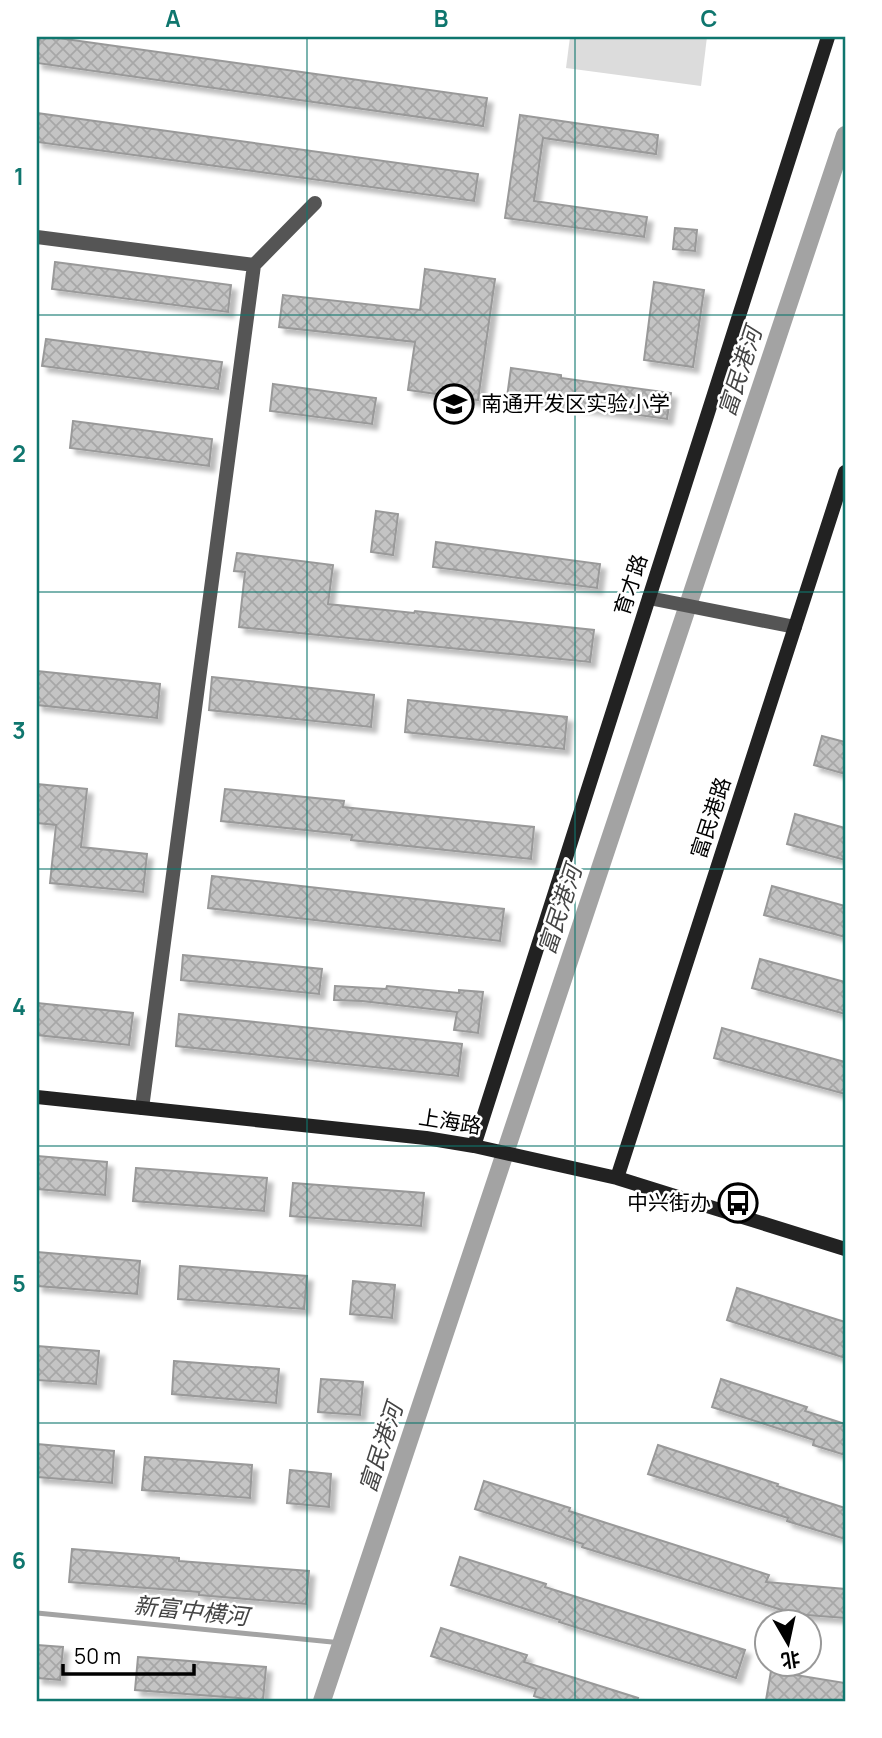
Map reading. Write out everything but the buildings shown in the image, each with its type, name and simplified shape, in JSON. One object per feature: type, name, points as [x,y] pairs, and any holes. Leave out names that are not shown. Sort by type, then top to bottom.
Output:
[{"type":"street","name":"育才路","points":[[475,1146],[828,37]]},
{"type":"street","points":[[142,1108],[254,265],[314,203]]},
{"type":"street","points":[[37,237],[254,265]]},
{"type":"street","name":"富民港路","points":[[617,1178],[845,471]]},
{"type":"street","points":[[650,598],[795,627]]},
{"type":"street","name":"上海路","points":[[37,1097],[426,1138],[475,1146],[617,1178],[845,1249]]},
{"type":"shaded area","points":[[570,37],[707,37],[701,86],[566,68]]},
{"type":"waterway","name":"富民港河","points":[[322,1701],[845,135]]},
{"type":"waterway","name":"新富中横河","points":[[37,1613],[342,1643]]},
{"type":"place","name":"南通开发区实验小学","points":[[454,404]]},
{"type":"place","name":"中兴街办","points":[[738,1203]]}]
